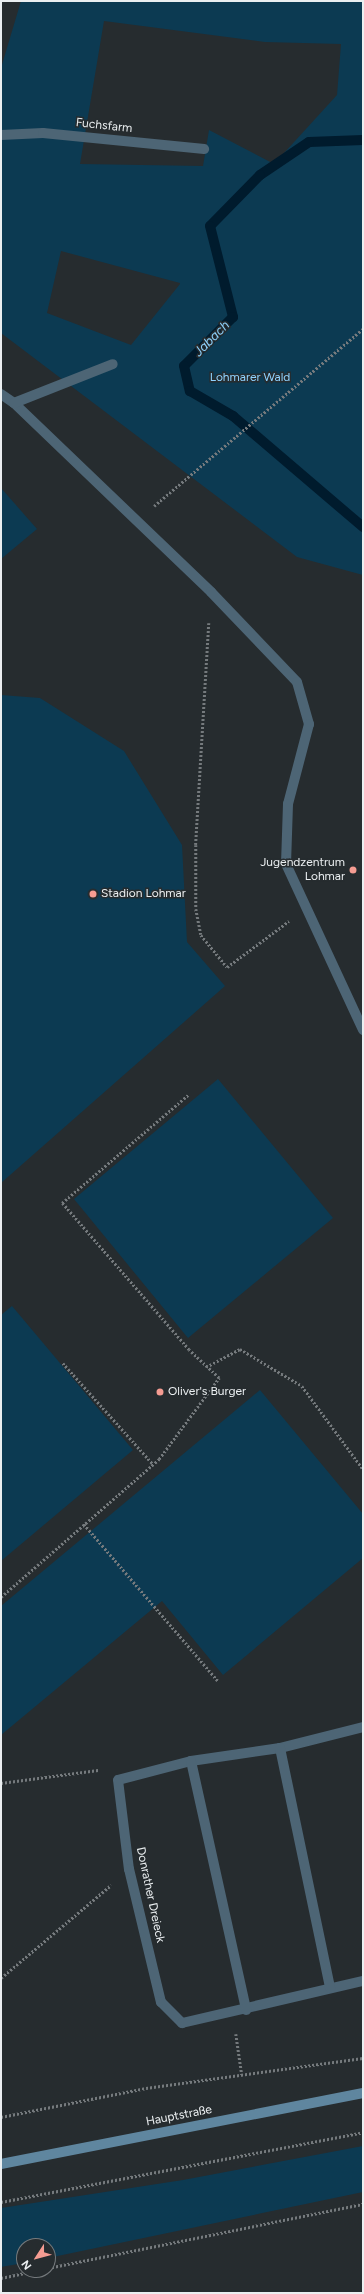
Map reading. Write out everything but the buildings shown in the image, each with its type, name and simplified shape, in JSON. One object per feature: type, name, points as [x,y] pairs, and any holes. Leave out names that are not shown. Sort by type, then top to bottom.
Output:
[{"type":"main road","name":"Hauptstraße","points":[[1,2164],[363,2093]]},
{"type":"lane","name":"Fuchsfarm","points":[[1,135],[43,133],[204,149]]},
{"type":"lane","points":[[14,403],[113,364]]},
{"type":"lane","points":[[1,394],[14,403],[211,592],[297,682],[309,724],[288,804],[286,864],[305,908],[363,1030]]},
{"type":"lane","points":[[118,1780],[191,1760],[280,1748],[363,1728]]},
{"type":"lane","points":[[280,1748],[330,1988]]},
{"type":"lane","points":[[191,1760],[246,2010]]},
{"type":"lane","name":"Donrather Dreieck","points":[[118,1780],[129,1869],[161,2002],[182,2023],[246,2010],[363,1981]]},
{"type":"path","points":[[136,520],[363,329]]},
{"type":"path","points":[[211,592],[196,845],[196,909],[202,935],[227,967],[305,908]]},
{"type":"path","points":[[1,1597],[153,1464],[176,1439],[219,1378],[206,1367],[62,1203],[188,1095]]},
{"type":"path","points":[[206,1367],[240,1349],[302,1386],[363,1469]]},
{"type":"path","points":[[62,1363],[153,1464]]},
{"type":"path","points":[[84,1524],[218,1681]]},
{"type":"path","points":[[1,1783],[104,1769],[118,1780]]},
{"type":"path","points":[[1,1978],[129,1869]]},
{"type":"path","points":[[232,2013],[242,2075]]},
{"type":"path","points":[[1,2117],[146,2088],[363,2058]]},
{"type":"path","points":[[1,2202],[363,2132]]},
{"type":"path","points":[[56,2266],[363,2204]]},
{"type":"path","points":[[1,2278],[16,2275]]},
{"type":"green space","name":"Lohmarer Wald","points":[[21,1],[363,1],[363,575],[297,557],[1,333],[1,68]],"holes":[[[104,21],[265,42],[341,44],[337,95],[274,164],[209,130],[203,166],[80,164]],[[61,251],[180,283],[180,284],[131,345],[47,313]]]},
{"type":"green space","points":[[1,488],[37,529],[1,559]]},
{"type":"green space","name":"Stadion Lohmar","points":[[1,695],[40,698],[124,751],[182,845],[187,942],[225,986],[1,1183]]},
{"type":"green space","points":[[218,1079],[333,1218],[188,1338],[74,1199]]},
{"type":"green space","points":[[12,1306],[133,1450],[1,1561],[1,1315]]},
{"type":"green space","points":[[260,1390],[363,1514],[363,1558],[223,1675],[162,1601],[1,1735],[1,1606]]},
{"type":"green space","points":[[363,2146],[363,2192],[56,2256],[56,2238],[16,2238],[16,2264],[1,2267],[1,2208],[183,2180]]},
{"type":"waterway","name":"Jabach","points":[[363,140],[309,142],[260,175],[210,226],[233,317],[184,366],[190,391],[233,416],[363,527]]},
{"type":"place","name":"Jugendzentrum Lohmar","points":[[353,870]]},
{"type":"place","name":"Stadion Lohmar","points":[[93,894]]},
{"type":"place","name":"Oliver's Burger","points":[[160,1392]]}]
